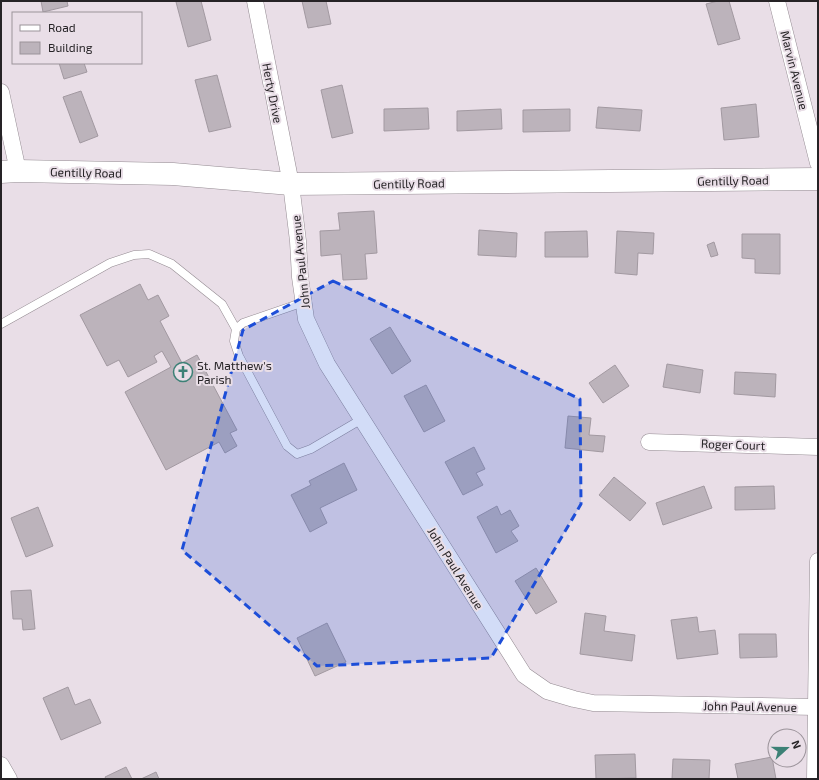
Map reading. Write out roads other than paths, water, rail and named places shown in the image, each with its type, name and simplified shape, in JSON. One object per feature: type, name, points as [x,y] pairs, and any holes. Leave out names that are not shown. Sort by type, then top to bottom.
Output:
[{"type":"street","name":"Herty Drive","points":[[255,1],[291,184]]},
{"type":"street","name":"Marvin Avenue","points":[[777,1],[818,162]]},
{"type":"street","points":[[1,92],[9,172]]},
{"type":"street","name":"Gentilly Road","points":[[9,172],[173,174],[291,184],[818,179]]},
{"type":"street","name":"John Paul Avenue","points":[[291,184],[298,240],[300,277],[306,319],[327,364],[524,675],[547,691],[593,703],[816,707]]},
{"type":"street","name":"Roger Court","points":[[649,442],[818,447]]},
{"type":"street","points":[[815,779],[818,561]]},
{"type":"street","points":[[1,765],[9,779]]},
{"type":"lane","points":[[1,324],[110,263],[134,255],[149,254],[172,264],[222,304],[236,329],[234,341],[239,356],[287,446],[297,454],[311,449],[362,419]]},
{"type":"lane","points":[[236,329],[243,323],[304,302]]},
{"type":"place","name":"St. Matthew's Parish","points":[[183,372]]}]
